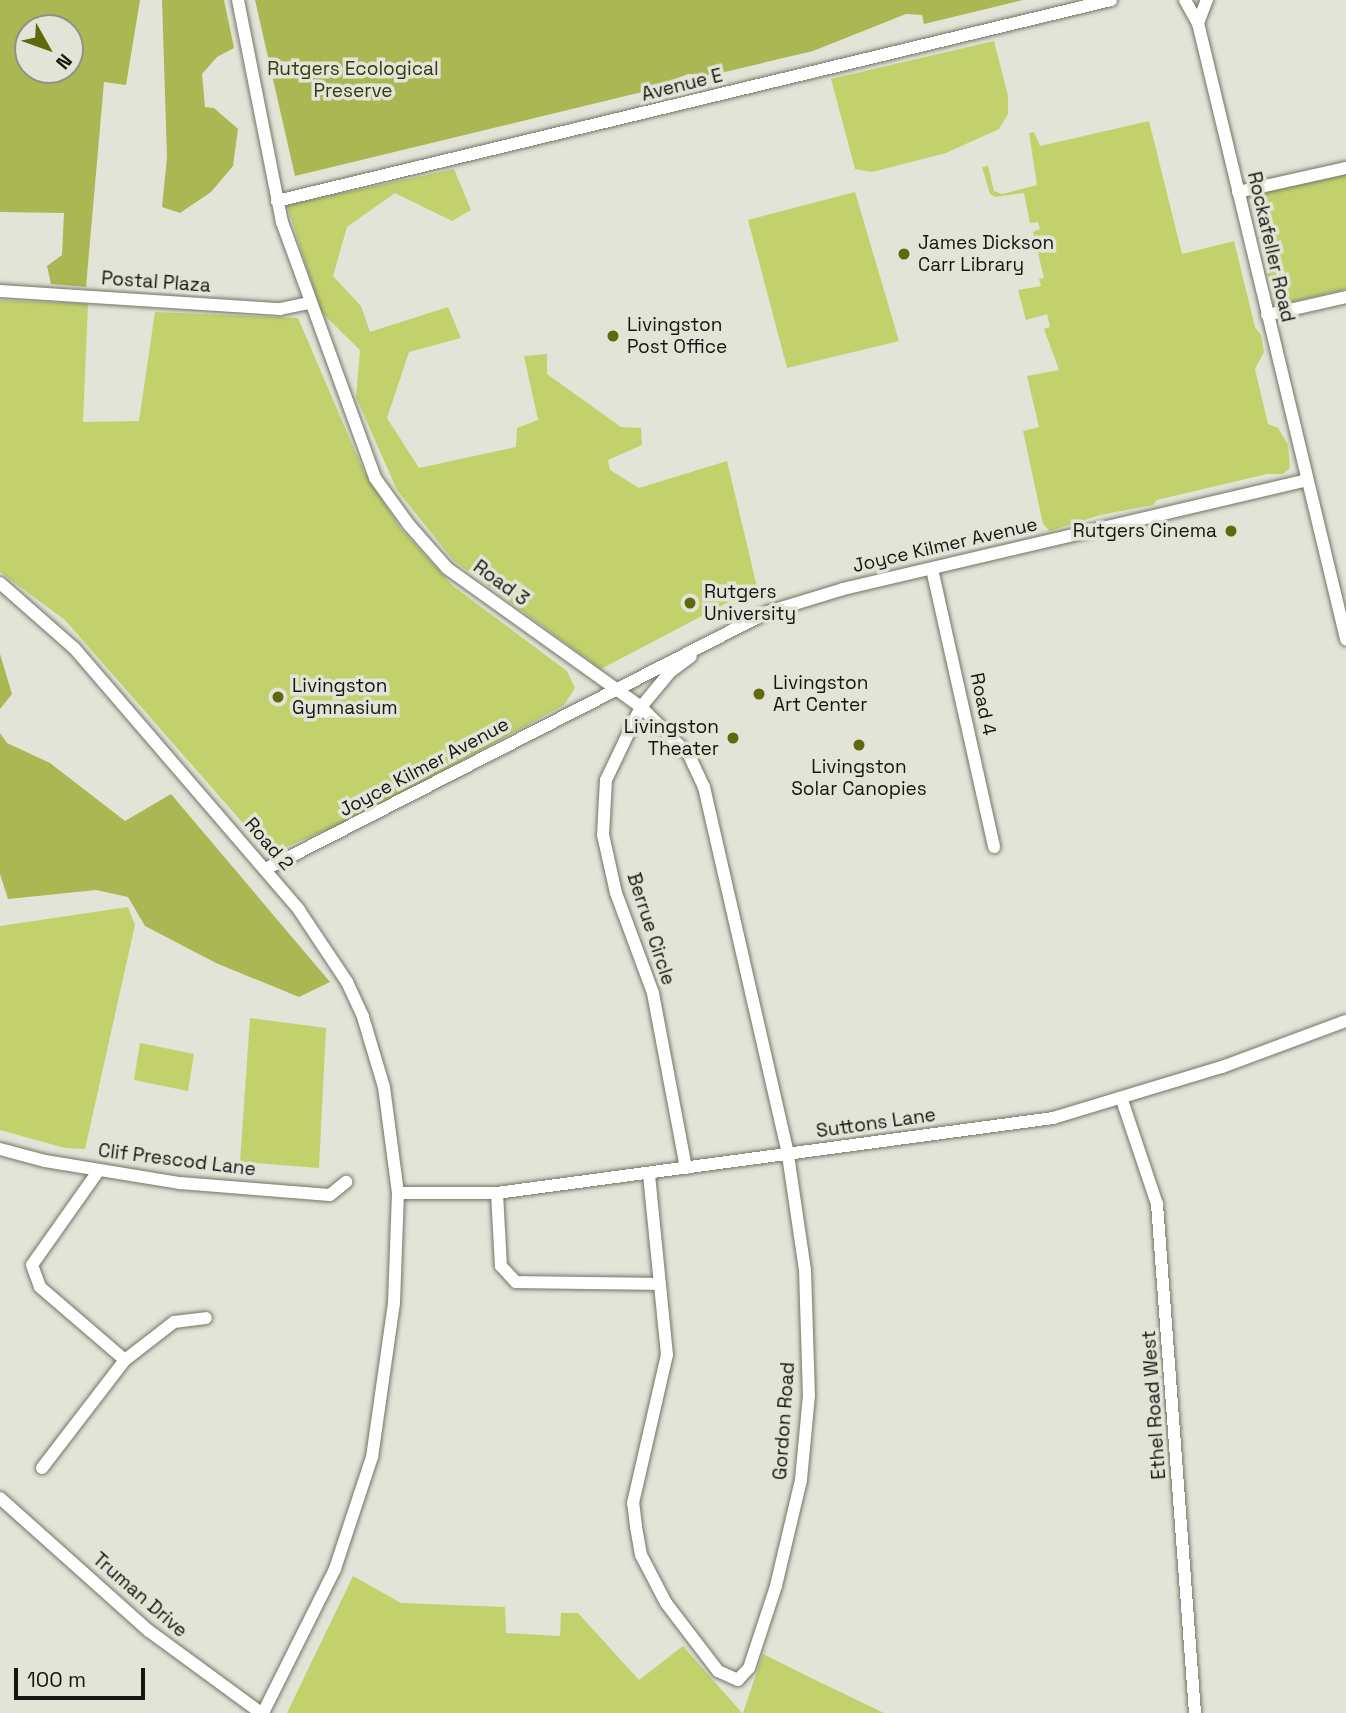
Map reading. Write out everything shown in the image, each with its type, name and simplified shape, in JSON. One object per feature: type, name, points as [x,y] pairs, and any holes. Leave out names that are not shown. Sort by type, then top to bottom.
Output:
[{"type":"street","name":"Road 3","points":[[238,0],[277,201],[309,303],[367,462],[409,525],[447,568],[640,707],[688,755],[704,787],[788,1155]]},
{"type":"street","name":"Avenue E","points":[[277,201],[1111,0]]},
{"type":"street","name":"Rockafeller Road","points":[[1185,0],[1198,23],[1306,480]]},
{"type":"street","points":[[1198,23],[1207,0]]},
{"type":"street","points":[[1238,192],[1346,168]]},
{"type":"street","name":"Postal Plaza","points":[[0,291],[280,309],[309,303]]},
{"type":"street","points":[[1267,315],[1346,297]]},
{"type":"street","points":[[1306,480],[1346,639]]},
{"type":"street","name":"Joyce Kilmer Avenue","points":[[266,869],[613,688],[793,603],[1306,480]]},
{"type":"street","name":"Road 4","points":[[932,569],[994,847]]},
{"type":"street","name":"Road 2","points":[[0,583],[74,648],[266,869],[326,947],[363,1017],[384,1087],[398,1193],[394,1303],[372,1457],[335,1569],[262,1713]]},
{"type":"street","name":"Joyce Kilmer Avenue","points":[[640,707],[670,672],[711,640]]},
{"type":"street","name":"Berrue Circle","points":[[640,707],[606,780],[603,835],[616,893],[653,993],[686,1168]]},
{"type":"street","name":"Suttons Lane","points":[[398,1193],[497,1193],[649,1175],[1054,1118],[1122,1100],[1346,1021]]},
{"type":"street","name":"Ethel Road West","points":[[1122,1100],[1157,1204],[1195,1713]]},
{"type":"street","name":"Clif Prescod Lane","points":[[0,1149],[99,1170],[180,1183],[330,1195],[346,1182]]},
{"type":"street","name":"Gordon Road","points":[[660,1284],[667,1354],[634,1503],[641,1555],[666,1603],[719,1671],[738,1680],[748,1668],[776,1586],[802,1468],[808,1395],[805,1270],[788,1155]]},
{"type":"street","points":[[99,1170],[32,1265],[40,1287],[125,1360]]},
{"type":"street","points":[[497,1193],[501,1266],[516,1282],[660,1284],[649,1175]]},
{"type":"street","points":[[42,1468],[125,1360],[174,1322],[206,1318]]},
{"type":"street","name":"Truman Drive","points":[[0,1498],[149,1631],[262,1713]]},
{"type":"green space","points":[[0,0],[140,0],[126,85],[104,82],[86,287],[51,284],[47,266],[62,255],[64,213],[0,212]]},
{"type":"green space","points":[[162,0],[224,0],[234,48],[217,57],[202,74],[205,107],[214,108],[238,129],[233,166],[211,192],[180,213],[162,207],[167,157]]},
{"type":"green space","name":"Rutgers Ecological Preserve","points":[[255,0],[1023,0],[924,24],[922,15],[906,14],[813,51],[712,75],[688,74],[642,92],[295,176]]},
{"type":"green space","points":[[994,41],[1008,96],[1008,114],[999,129],[946,153],[872,172],[855,169],[831,79]]},
{"type":"green space","points":[[1149,121],[1182,254],[1234,241],[1255,327],[1261,335],[1264,352],[1255,369],[1268,424],[1278,428],[1288,445],[1290,468],[1283,474],[1267,474],[1157,500],[1153,505],[1100,515],[1050,531],[1043,524],[1023,431],[1039,427],[1027,376],[1059,370],[1044,329],[1050,327],[1047,314],[1026,320],[1018,290],[1041,286],[1039,279],[1044,278],[1033,232],[1040,229],[1038,222],[1030,223],[1024,193],[995,197],[990,194],[982,167],[988,166],[994,191],[1002,194],[1037,185],[1029,133],[1034,132],[1040,146]]},
{"type":"green space","points":[[454,169],[471,210],[452,221],[395,193],[347,227],[333,276],[361,306],[370,332],[448,307],[461,338],[409,352],[387,418],[419,468],[516,447],[517,428],[538,420],[524,356],[547,354],[547,374],[621,427],[641,428],[642,445],[608,460],[610,470],[639,488],[727,461],[757,587],[601,669],[453,560],[397,490],[356,397],[360,350],[321,312],[287,205]]},
{"type":"green space","points":[[1346,174],[1346,289],[1275,306],[1251,200],[1254,195]]},
{"type":"green space","points":[[855,192],[899,341],[787,368],[748,220]]},
{"type":"green space","points":[[0,300],[88,304],[83,422],[139,421],[155,312],[298,318],[364,472],[401,529],[453,586],[567,671],[575,688],[564,705],[370,811],[270,854],[65,620],[0,572]]},
{"type":"green space","points":[[0,654],[12,694],[0,709]]},
{"type":"green space","points":[[0,733],[7,743],[50,763],[125,821],[171,794],[330,982],[299,997],[216,963],[145,926],[128,897],[96,890],[8,899],[0,874]]},
{"type":"green space","points":[[128,907],[135,925],[85,1149],[65,1148],[0,1130],[0,926]]},
{"type":"green space","points":[[250,1018],[326,1028],[319,1168],[240,1162]]},
{"type":"green space","points":[[140,1043],[194,1054],[188,1091],[134,1080]]},
{"type":"green space","points":[[353,1576],[401,1603],[505,1607],[506,1633],[560,1636],[561,1613],[578,1613],[639,1680],[683,1646],[742,1713],[287,1713]]},
{"type":"green space","points":[[763,1654],[807,1676],[884,1713],[743,1713]]},
{"type":"place","name":"James Dickson Carr Library","points":[[904,254]]},
{"type":"place","name":"Livingston Post Office","points":[[613,336]]},
{"type":"place","name":"Rutgers Cinema","points":[[1231,531]]},
{"type":"place","name":"Rutgers University","points":[[690,603]]},
{"type":"place","name":"Livingston Art Center","points":[[759,694]]},
{"type":"place","name":"Livingston Gymnasium","points":[[278,697]]},
{"type":"place","name":"Livingston Theater","points":[[733,738]]},
{"type":"place","name":"Livingston Solar Canopies","points":[[859,745]]}]
